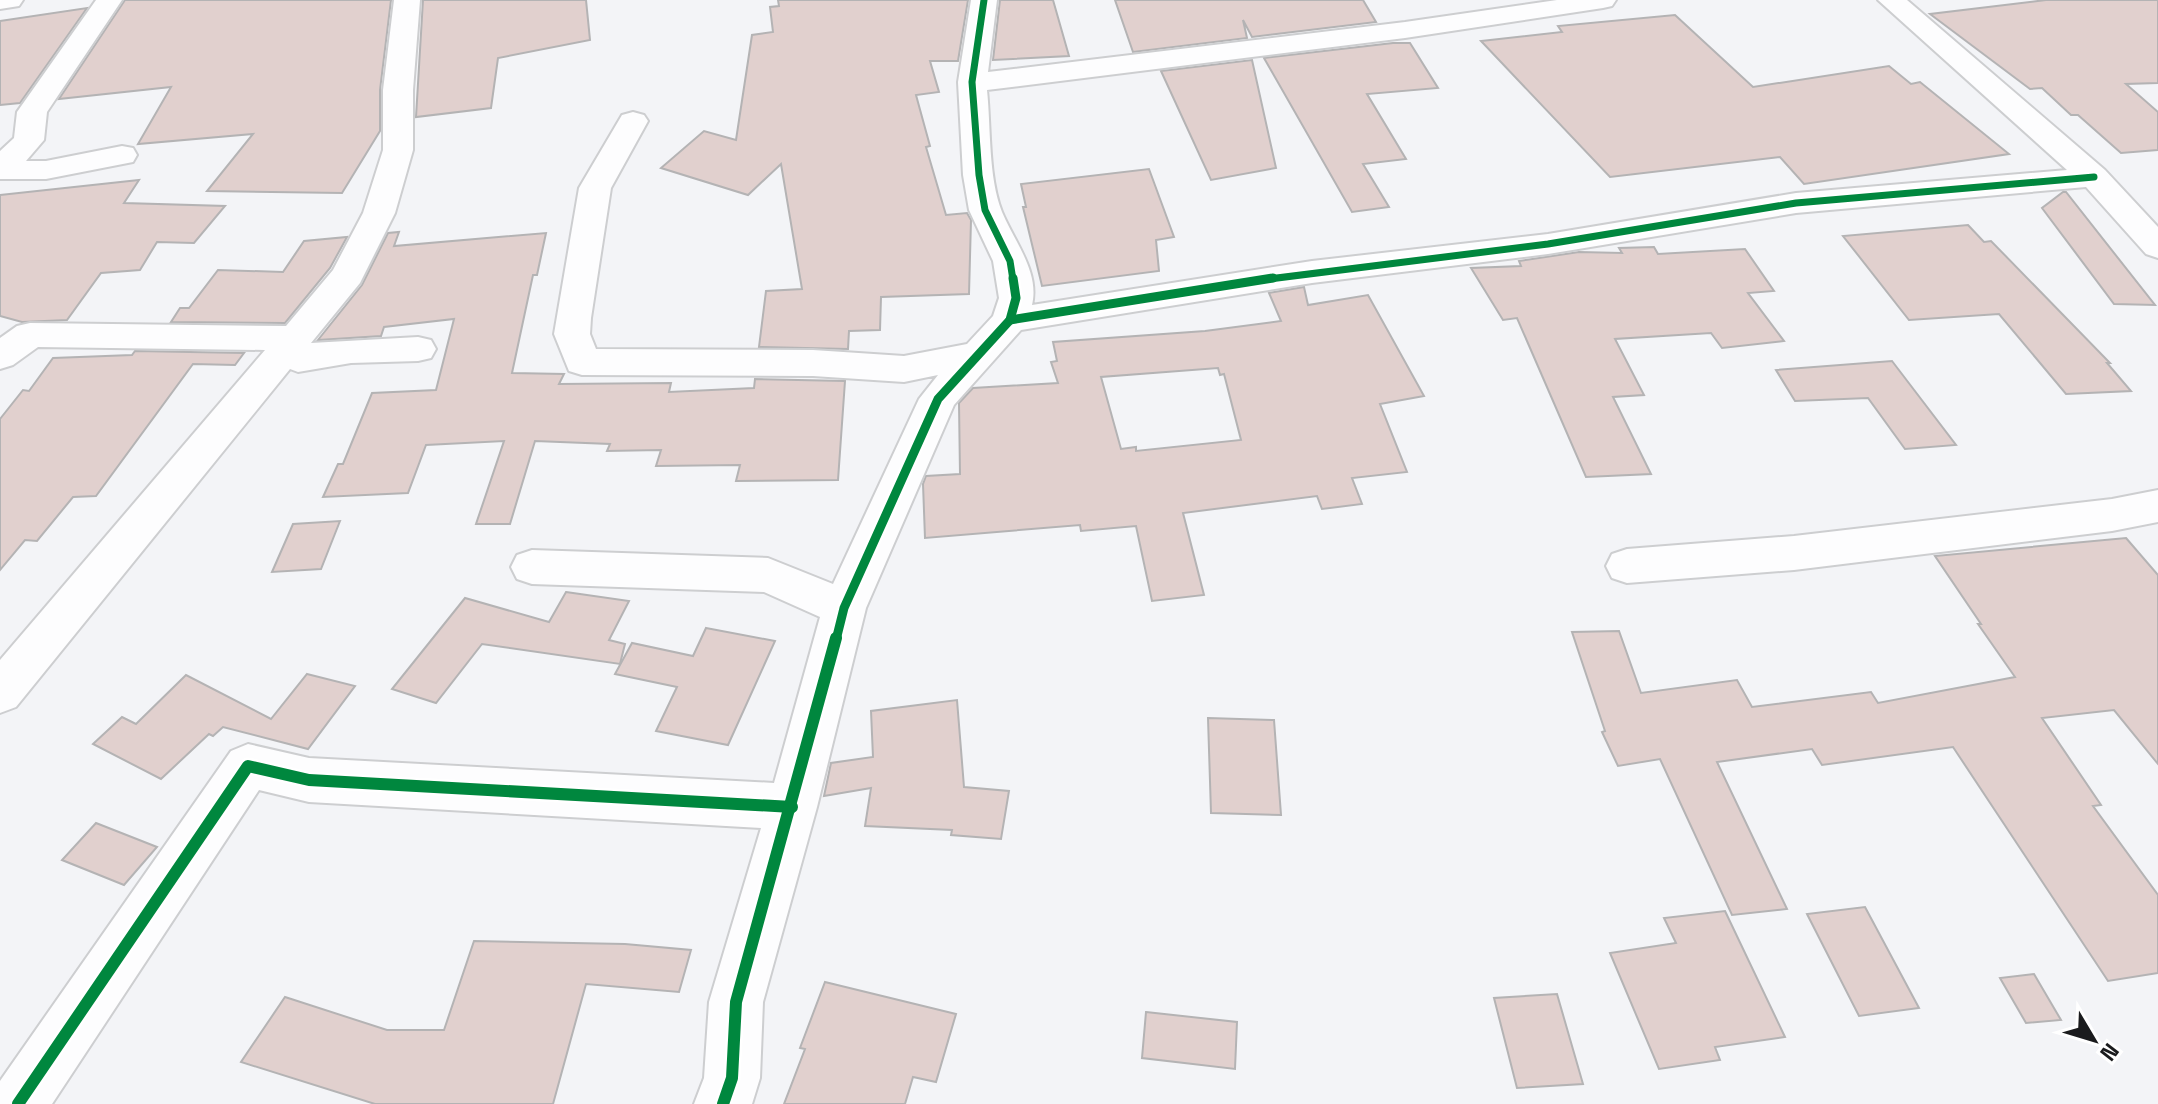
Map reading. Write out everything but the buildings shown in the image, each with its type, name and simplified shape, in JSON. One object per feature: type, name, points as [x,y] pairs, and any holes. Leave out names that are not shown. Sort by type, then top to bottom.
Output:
[{"type":"street","points":[[0,1],[10,0]]},
{"type":"street","points":[[0,170],[29,140],[32,112],[109,0]]},
{"type":"street","points":[[0,693],[292,338],[348,275],[379,213],[398,150],[398,90],[407,0]]},
{"type":"street","points":[[723,1104],[732,1078],[736,1002],[792,807],[844,608],[938,399],[1010,320],[1016,298],[1010,261],[985,210],[979,175],[972,82],[984,0]]},
{"type":"street","points":[[972,82],[1034,79],[1175,57],[1518,16],[1603,0]]},
{"type":"street","points":[[1891,0],[2094,177],[2158,247]]},
{"type":"street","points":[[633,121],[595,188],[573,318],[572,334],[582,362],[813,363],[904,369],[976,355]]},
{"type":"street","points":[[0,170],[46,170],[122,155]]},
{"type":"street","points":[[1010,320],[1312,272],[1548,244],[1796,203],[2094,177]]},
{"type":"street","points":[[0,356],[30,335],[292,338]]},
{"type":"street","points":[[292,338],[298,359],[351,351],[418,349]]},
{"type":"street","points":[[1627,566],[1794,553],[2112,515],[2158,506]]},
{"type":"street","points":[[532,567],[768,575],[844,608]]},
{"type":"street","points":[[18,1104],[248,766],[309,780],[792,807]]},
{"type":"cycle path","points":[[723,1104],[732,1078],[736,1002],[792,807],[844,608],[938,399],[1010,320],[1016,298],[1010,261],[985,210],[979,175],[972,82],[984,0]]},
{"type":"cycle path","points":[[1010,320],[1312,272],[1548,244],[1796,203],[2094,177]]},
{"type":"cycle path","points":[[18,1104],[248,766],[309,780],[792,807]]}]
